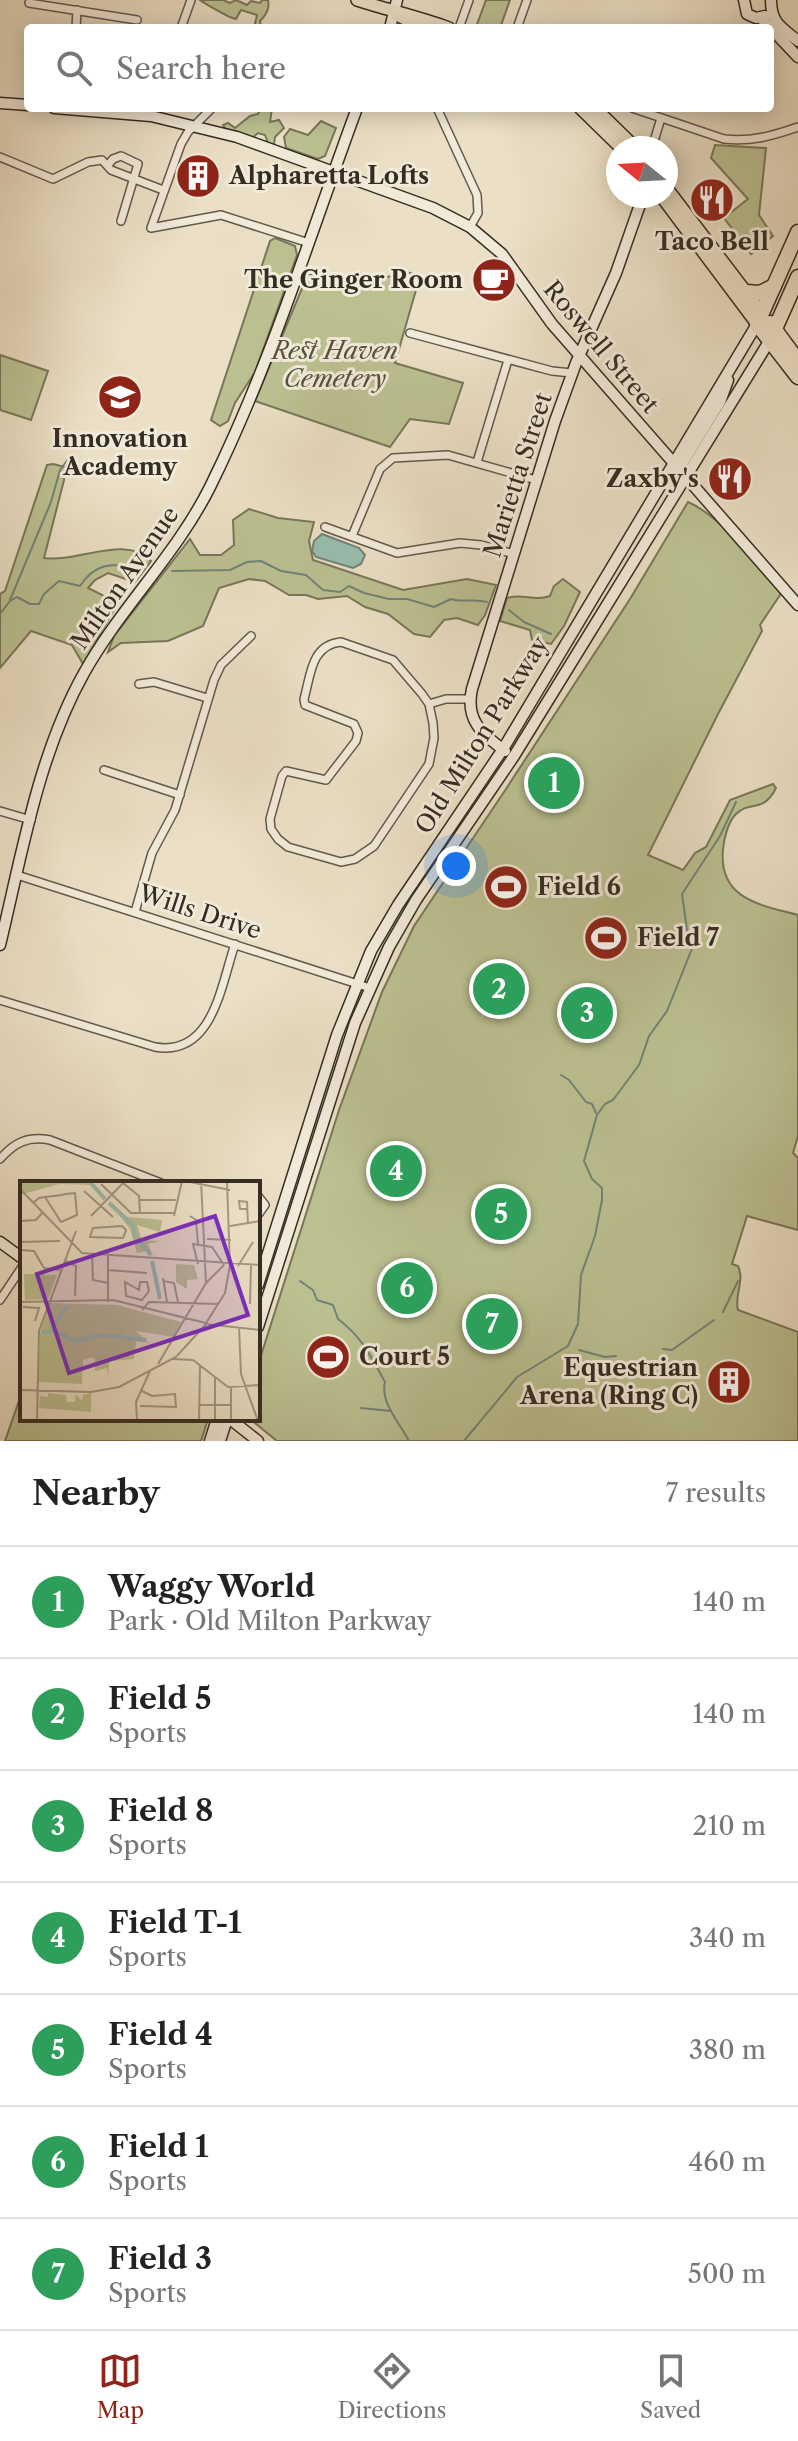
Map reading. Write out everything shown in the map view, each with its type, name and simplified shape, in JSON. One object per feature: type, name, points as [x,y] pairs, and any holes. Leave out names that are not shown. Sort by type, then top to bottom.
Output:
[{"type":"highway","points":[[798,232],[760,318],[798,377]]},
{"type":"highway","name":"Old Milton Parkway","points":[[772,335],[798,277]]},
{"type":"highway","points":[[746,292],[760,293],[774,286]]},
{"type":"highway","points":[[772,335],[798,361]]},
{"type":"main road","points":[[357,0],[438,24]]},
{"type":"main road","points":[[393,12],[411,24]]},
{"type":"main road","points":[[584,112],[609,136]]},
{"type":"main road","points":[[599,112],[624,136]]},
{"type":"main road","points":[[678,203],[746,292],[760,318]]},
{"type":"main road","points":[[674,208],[760,318]]},
{"type":"street","points":[[182,24],[191,0]]},
{"type":"street","points":[[391,24],[397,0]]},
{"type":"street","points":[[460,24],[469,0]]},
{"type":"street","points":[[518,24],[527,0]]},
{"type":"street","points":[[743,0],[747,14],[761,18],[767,24]]},
{"type":"street","points":[[29,3],[137,20]]},
{"type":"street","points":[[761,18],[771,4]]},
{"type":"street","points":[[771,4],[777,24],[798,41]]},
{"type":"street","points":[[76,24],[77,10]]},
{"type":"street","points":[[386,24],[393,12]]},
{"type":"street","points":[[774,32],[798,57]]},
{"type":"street","points":[[0,103],[24,105]]},
{"type":"street","name":"Roswell Street","points":[[152,112],[256,142],[433,208],[470,227],[502,254],[552,324],[798,605]]},
{"type":"street","points":[[208,112],[181,144],[151,228],[221,215],[309,243]]},
{"type":"street","name":"Milton Avenue","points":[[0,945],[54,738],[82,676],[113,627],[168,558],[211,485],[274,338],[356,112]]},
{"type":"street","points":[[439,112],[477,195],[478,213],[470,227]]},
{"type":"street","points":[[644,112],[724,139],[739,141],[768,137],[798,127]]},
{"type":"street","points":[[656,136],[661,118]]},
{"type":"street","points":[[0,157],[53,179],[91,161],[102,160],[111,170],[163,190]]},
{"type":"street","points":[[108,165],[115,157],[133,160],[138,166],[121,221]]},
{"type":"street","name":"Marietta Street","points":[[470,699],[566,373],[579,356],[616,273],[639,208]]},
{"type":"street","points":[[679,469],[720,402],[730,370],[760,318]]},
{"type":"street","points":[[410,333],[566,373]]},
{"type":"street","name":"Old Milton Parkway","points":[[260,1279],[337,1035],[371,951],[398,905],[503,749],[679,469],[772,335]]},
{"type":"street","points":[[477,462],[508,360]]},
{"type":"street","points":[[352,536],[380,469],[390,460],[448,455],[536,480]]},
{"type":"street","name":"Old Milton Parkway","points":[[260,1321],[355,1023],[370,988],[416,900],[514,756],[665,510],[679,469]]},
{"type":"street","points":[[665,510],[687,494],[707,502]]},
{"type":"street","points":[[325,527],[397,553],[460,543],[514,554]]},
{"type":"street","points":[[135,912],[152,853],[172,818],[180,795],[207,698],[221,665],[251,636]]},
{"type":"street","points":[[341,642],[393,660],[429,704],[434,738],[429,764],[374,846],[355,859],[341,862],[288,847],[278,839],[271,829],[270,819],[282,776],[286,771],[326,780],[356,741],[358,733],[354,724],[305,705],[316,654],[341,642]]},
{"type":"street","points":[[139,684],[154,682],[207,698]]},
{"type":"street","points":[[429,704],[446,699],[470,699],[471,715],[476,726],[514,756]]},
{"type":"street","points":[[104,770],[180,795]]},
{"type":"street","points":[[0,811],[31,820]]},
{"type":"street","name":"Wills Drive","points":[[17,875],[370,988]]},
{"type":"street","points":[[0,1000],[155,1047],[176,1048],[194,1041],[207,1026],[235,944]]},
{"type":"street","points":[[0,1159],[18,1142],[34,1137],[50,1140],[156,1181]]},
{"type":"street","points":[[0,1242],[20,1257]]},
{"type":"street","points":[[0,1300],[20,1270]]},
{"type":"street","points":[[210,1441],[216,1421]]},
{"type":"street","points":[[220,1441],[227,1421]]},
{"type":"street","points":[[231,1421],[258,1441]]},
{"type":"green space","points":[[200,0],[230,3],[236,0],[247,5],[251,1],[260,3],[268,0],[260,24],[255,24],[257,15],[241,10],[236,19]]},
{"type":"green space","points":[[486,0],[510,0],[501,24],[477,24]]},
{"type":"green space","points":[[271,112],[270,122],[279,120],[284,128],[275,137],[274,145],[268,143],[265,135],[258,133],[251,139],[226,130],[223,125],[228,123],[235,128],[250,116]]},
{"type":"green space","points":[[321,121],[336,128],[325,156],[318,159],[286,148],[284,137],[290,129],[308,135]]},
{"type":"green space","points":[[715,145],[766,148],[759,215],[773,236],[751,254],[724,218],[748,199],[711,158]]},
{"type":"green space","points":[[275,238],[295,246],[297,255],[255,372],[235,403],[228,421],[220,426],[211,420],[270,241]]},
{"type":"green space","name":"Rest Haven Cemetery","points":[[403,271],[420,276],[395,363],[463,383],[449,424],[410,419],[390,447],[255,401],[308,274],[324,279],[327,274],[361,281],[399,275]]},
{"type":"green space","points":[[0,355],[48,371],[31,420],[0,410]]},
{"type":"green space","points":[[47,465],[65,467],[64,480],[44,558],[128,550],[141,553],[151,561],[135,582],[108,573],[88,588],[118,603],[83,664],[72,645],[31,631],[0,668],[0,594],[5,591]]},
{"type":"green space","points":[[688,502],[726,530],[782,592],[760,625],[762,631],[648,855],[683,870],[695,853],[706,847],[730,800],[773,784],[776,788],[766,801],[741,810],[733,817],[724,840],[723,866],[727,879],[744,897],[798,915],[798,1136],[793,1153],[798,1158],[798,1230],[747,1216],[732,1264],[738,1266],[740,1272],[738,1310],[798,1332],[798,1441],[277,1441],[252,1421],[260,1421],[260,1359],[339,1110],[382,992],[414,926],[630,599]]},
{"type":"green space","points":[[249,509],[278,518],[314,522],[309,541],[313,560],[403,590],[467,579],[496,585],[485,615],[478,625],[457,618],[444,620],[430,637],[414,634],[388,614],[365,607],[347,596],[318,599],[289,595],[265,581],[249,579],[219,588],[203,626],[168,641],[121,643],[108,652],[114,636],[190,539],[200,555],[221,555],[234,545],[233,520]]},
{"type":"green space","points":[[563,579],[580,592],[564,626],[551,644],[532,640],[530,630],[500,621],[507,598],[550,596],[554,586]]},
{"type":"green space","points":[[20,1398],[20,1421],[207,1421],[201,1441],[5,1441]]},
{"type":"shaded area","points":[[322,534],[359,548],[365,555],[361,564],[353,568],[316,557],[312,551],[314,541]]},
{"type":"waterway","points":[[10,600],[51,502],[60,470],[69,458]]},
{"type":"waterway","points":[[172,571],[230,570],[247,562],[261,561],[281,571],[306,575],[323,590],[340,592],[349,586],[364,593],[389,599],[407,599],[434,607],[451,599],[487,602]]},
{"type":"waterway","points":[[0,614],[17,597],[30,604],[39,604],[44,594],[59,581],[80,586],[100,568],[142,566]]},
{"type":"waterway","points":[[509,610],[524,622],[551,634]]},
{"type":"waterway","points":[[464,1441],[517,1377],[568,1346],[578,1324],[581,1275],[595,1236],[602,1200],[602,1188],[592,1179],[584,1161],[597,1115],[605,1104],[613,1100],[639,1065],[649,1036],[667,1011],[693,946],[687,930],[682,894],[720,836],[736,802]]},
{"type":"waterway","points":[[561,1075],[569,1080],[586,1102],[592,1104],[596,1113]]},
{"type":"waterway","points":[[300,1281],[313,1290],[317,1300],[333,1305],[338,1319],[365,1347],[385,1382],[388,1405],[409,1441]]},
{"type":"waterway","points":[[723,1312],[738,1281]]},
{"type":"waterway","points":[[663,1349],[672,1350],[714,1320]]},
{"type":"waterway","points":[[579,1350],[605,1357],[616,1356]]},
{"type":"waterway","points":[[361,1408],[391,1411]]},
{"type":"place","name":"Alpharetta Lofts","points":[[198,176]]},
{"type":"place","name":"Taco Bell","points":[[712,200]]},
{"type":"place","name":"The Ginger Room","points":[[494,280]]},
{"type":"place","name":"Innovation Academy","points":[[120,397]]},
{"type":"place","name":"Zaxby's","points":[[730,479]]},
{"type":"place","name":"Waggy World","points":[[554,783]]},
{"type":"place","name":"Field 6","points":[[506,887]]},
{"type":"place","name":"Field 7","points":[[606,938]]},
{"type":"place","name":"Field 5","points":[[499,989]]},
{"type":"place","name":"Field 8","points":[[587,1013]]},
{"type":"place","name":"Field T-1","points":[[396,1171]]},
{"type":"place","name":"Field 4","points":[[501,1214]]},
{"type":"place","name":"Field 1","points":[[407,1288]]},
{"type":"place","name":"Field 3","points":[[492,1324]]},
{"type":"place","name":"Court 5","points":[[328,1357]]},
{"type":"place","name":"Equestrian Arena (Ring C)","points":[[729,1382]]}]
